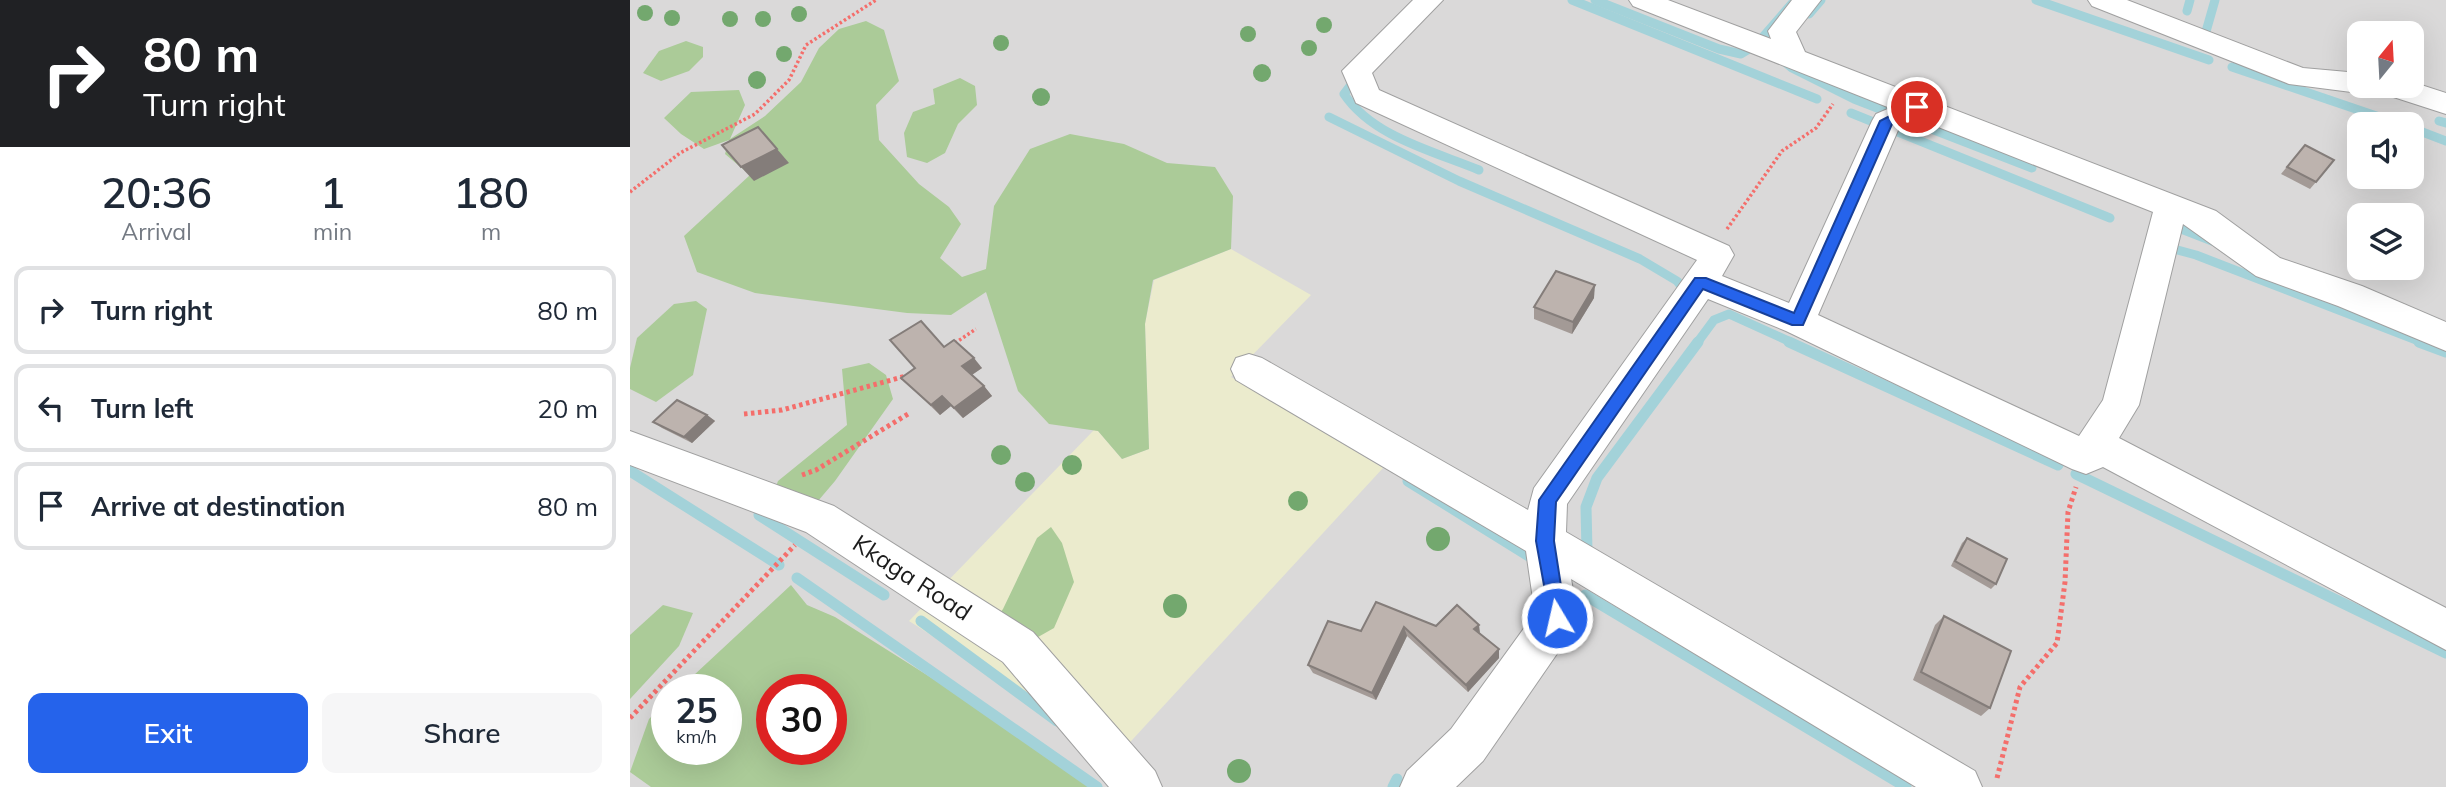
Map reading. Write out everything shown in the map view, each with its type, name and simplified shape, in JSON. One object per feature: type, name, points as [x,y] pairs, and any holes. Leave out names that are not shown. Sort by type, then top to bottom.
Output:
[{"type":"street","points":[[1429,0],[1357,71],[1366,96],[1709,269],[1798,321],[2086,457],[2105,449],[2446,630]]},
{"type":"street","points":[[1643,0],[1747,40],[1787,44],[1849,80],[2204,220],[2268,267],[2361,300],[2446,337]]},
{"type":"street","points":[[1787,44],[1807,0]]},
{"type":"street","points":[[2102,0],[2299,77],[2347,82]]},
{"type":"street","points":[[2172,27],[2182,0]]},
{"type":"street","points":[[2424,97],[2446,104]]},
{"type":"street","points":[[1798,321],[1887,121],[1917,107]]},
{"type":"street","points":[[2086,457],[2120,405],[2171,206]]},
{"type":"street","points":[[1423,787],[1467,745],[1557,618],[1545,541],[1548,500],[1709,269]]},
{"type":"street","points":[[1249,369],[1955,785]]},
{"type":"street","name":"Kkaga Road","points":[[630,448],[820,519],[1018,647],[1139,787]]},
{"type":"path","points":[[630,192],[635,185],[680,153],[755,114],[789,80],[806,45],[876,0]]},
{"type":"path","points":[[1709,269],[1730,221],[1782,151],[1816,128],[1849,80]]},
{"type":"path","points":[[943,351],[976,329]]},
{"type":"path","points":[[744,414],[782,410],[900,380],[911,373]]},
{"type":"path","points":[[793,479],[816,470],[908,414]]},
{"type":"path","points":[[1955,785],[1998,778],[2020,687],[2057,643],[2065,582],[2068,512],[2086,457]]},
{"type":"path","points":[[630,718],[688,661],[820,519]]},
{"type":"shaded area","points":[[630,0],[2446,0],[2446,787],[630,787]]},
{"type":"green space","points":[[866,21],[884,30],[899,81],[876,105],[879,140],[919,184],[949,207],[961,224],[940,258],[962,277],[986,269],[994,206],[1030,149],[1070,134],[1124,144],[1167,163],[1215,167],[1233,196],[1231,249],[1153,280],[1145,324],[1149,449],[1122,459],[1098,431],[1049,424],[1018,391],[986,292],[951,315],[907,313],[755,293],[697,272],[684,236],[750,175],[725,154],[729,140],[704,149],[681,134],[664,118],[691,92],[739,90],[745,105],[730,139],[765,116],[801,82],[819,48],[839,29]]},
{"type":"green space","points":[[686,41],[703,47],[703,57],[689,71],[661,81],[643,73],[659,51]]},
{"type":"green space","points":[[960,78],[975,86],[977,105],[958,124],[945,153],[927,163],[907,157],[904,133],[913,112],[935,104],[933,89]]},
{"type":"green space","points":[[1231,249],[1311,295],[1231,377],[1383,468],[1109,765],[995,676],[909,621],[1094,430],[1098,431],[1122,459],[1149,449],[1145,324],[1154,280]]},
{"type":"green space","points":[[696,301],[707,309],[693,375],[656,402],[630,389],[630,368],[637,338],[674,304]]},
{"type":"green space","points":[[869,363],[886,375],[893,399],[835,481],[795,528],[766,513],[778,481],[847,425],[842,369]]},
{"type":"green space","points":[[1051,527],[1062,543],[1074,582],[1054,628],[1003,657],[981,639],[1003,609],[1037,538]]},
{"type":"green space","points":[[791,585],[807,605],[835,617],[1011,728],[1089,787],[651,787],[630,772],[651,717],[651,765],[742,765],[742,674],[695,674]]},
{"type":"green space","points":[[663,605],[693,613],[679,646],[630,699],[630,635]]},
{"type":"building","points":[[758,127],[777,149],[741,167],[722,145]]},
{"type":"building","points":[[2305,145],[2334,160],[2316,182],[2287,167]]},
{"type":"building","points":[[1556,271],[1595,285],[1573,322],[1534,307]]},
{"type":"building","points":[[921,321],[944,347],[954,340],[974,358],[962,366],[984,386],[954,408],[942,396],[931,405],[901,378],[915,368],[890,340]]},
{"type":"building","points":[[677,400],[707,415],[684,437],[653,422]]},
{"type":"building","points":[[1967,538],[2007,559],[1996,584],[1955,561]]},
{"type":"building","points":[[1376,602],[1436,626],[1457,605],[1479,625],[1474,629],[1499,649],[1466,685],[1404,627],[1372,693],[1308,665],[1328,621],[1361,631]]},
{"type":"building","points":[[1944,616],[2011,651],[1990,708],[1921,672]]},
{"type":"waterway","points":[[1572,0],[1817,99]]},
{"type":"waterway","points":[[1595,0],[1719,49],[1741,54],[1756,45],[1795,0]]},
{"type":"waterway","points":[[1809,14],[1821,0]]},
{"type":"waterway","points":[[2036,0],[2209,60]]},
{"type":"waterway","points":[[2187,11],[2190,0]]},
{"type":"waterway","points":[[2212,42],[2205,35],[2215,0]]},
{"type":"waterway","points":[[1780,58],[1792,68],[1854,99],[2032,168]]},
{"type":"waterway","points":[[2232,67],[2365,112]]},
{"type":"waterway","points":[[1357,77],[1344,94],[1356,109],[1371,121],[1405,141],[1479,170]]},
{"type":"waterway","points":[[1851,113],[2110,218]]},
{"type":"waterway","points":[[1329,117],[1459,181],[1640,259],[1677,281],[1687,293]]},
{"type":"waterway","points":[[2439,121],[2446,123]]},
{"type":"waterway","points":[[2424,133],[2446,141]]},
{"type":"waterway","points":[[2176,227],[2212,241]]},
{"type":"waterway","points":[[2165,252],[2174,249],[2196,255],[2424,343]]},
{"type":"waterway","points":[[1697,343],[1714,320],[1729,314],[1793,343]]},
{"type":"waterway","points":[[1587,551],[1586,507],[1597,478],[1698,342]]},
{"type":"waterway","points":[[1789,342],[2058,465]]},
{"type":"waterway","points":[[2419,342],[2446,352]]},
{"type":"waterway","points":[[630,471],[779,565]]},
{"type":"waterway","points":[[2076,474],[2446,653]]},
{"type":"waterway","points":[[1408,481],[1537,561]]},
{"type":"waterway","points":[[759,515],[884,595]]},
{"type":"waterway","points":[[797,578],[1097,787]]},
{"type":"waterway","points":[[1585,595],[1906,787]]},
{"type":"waterway","points":[[921,621],[1057,721]]},
{"type":"waterway","points":[[1393,787],[1397,779]]},
{"type":"route","points":[[1557,618],[1545,541],[1548,500],[1700,282],[1798,321],[1887,121],[1917,107]]}]
